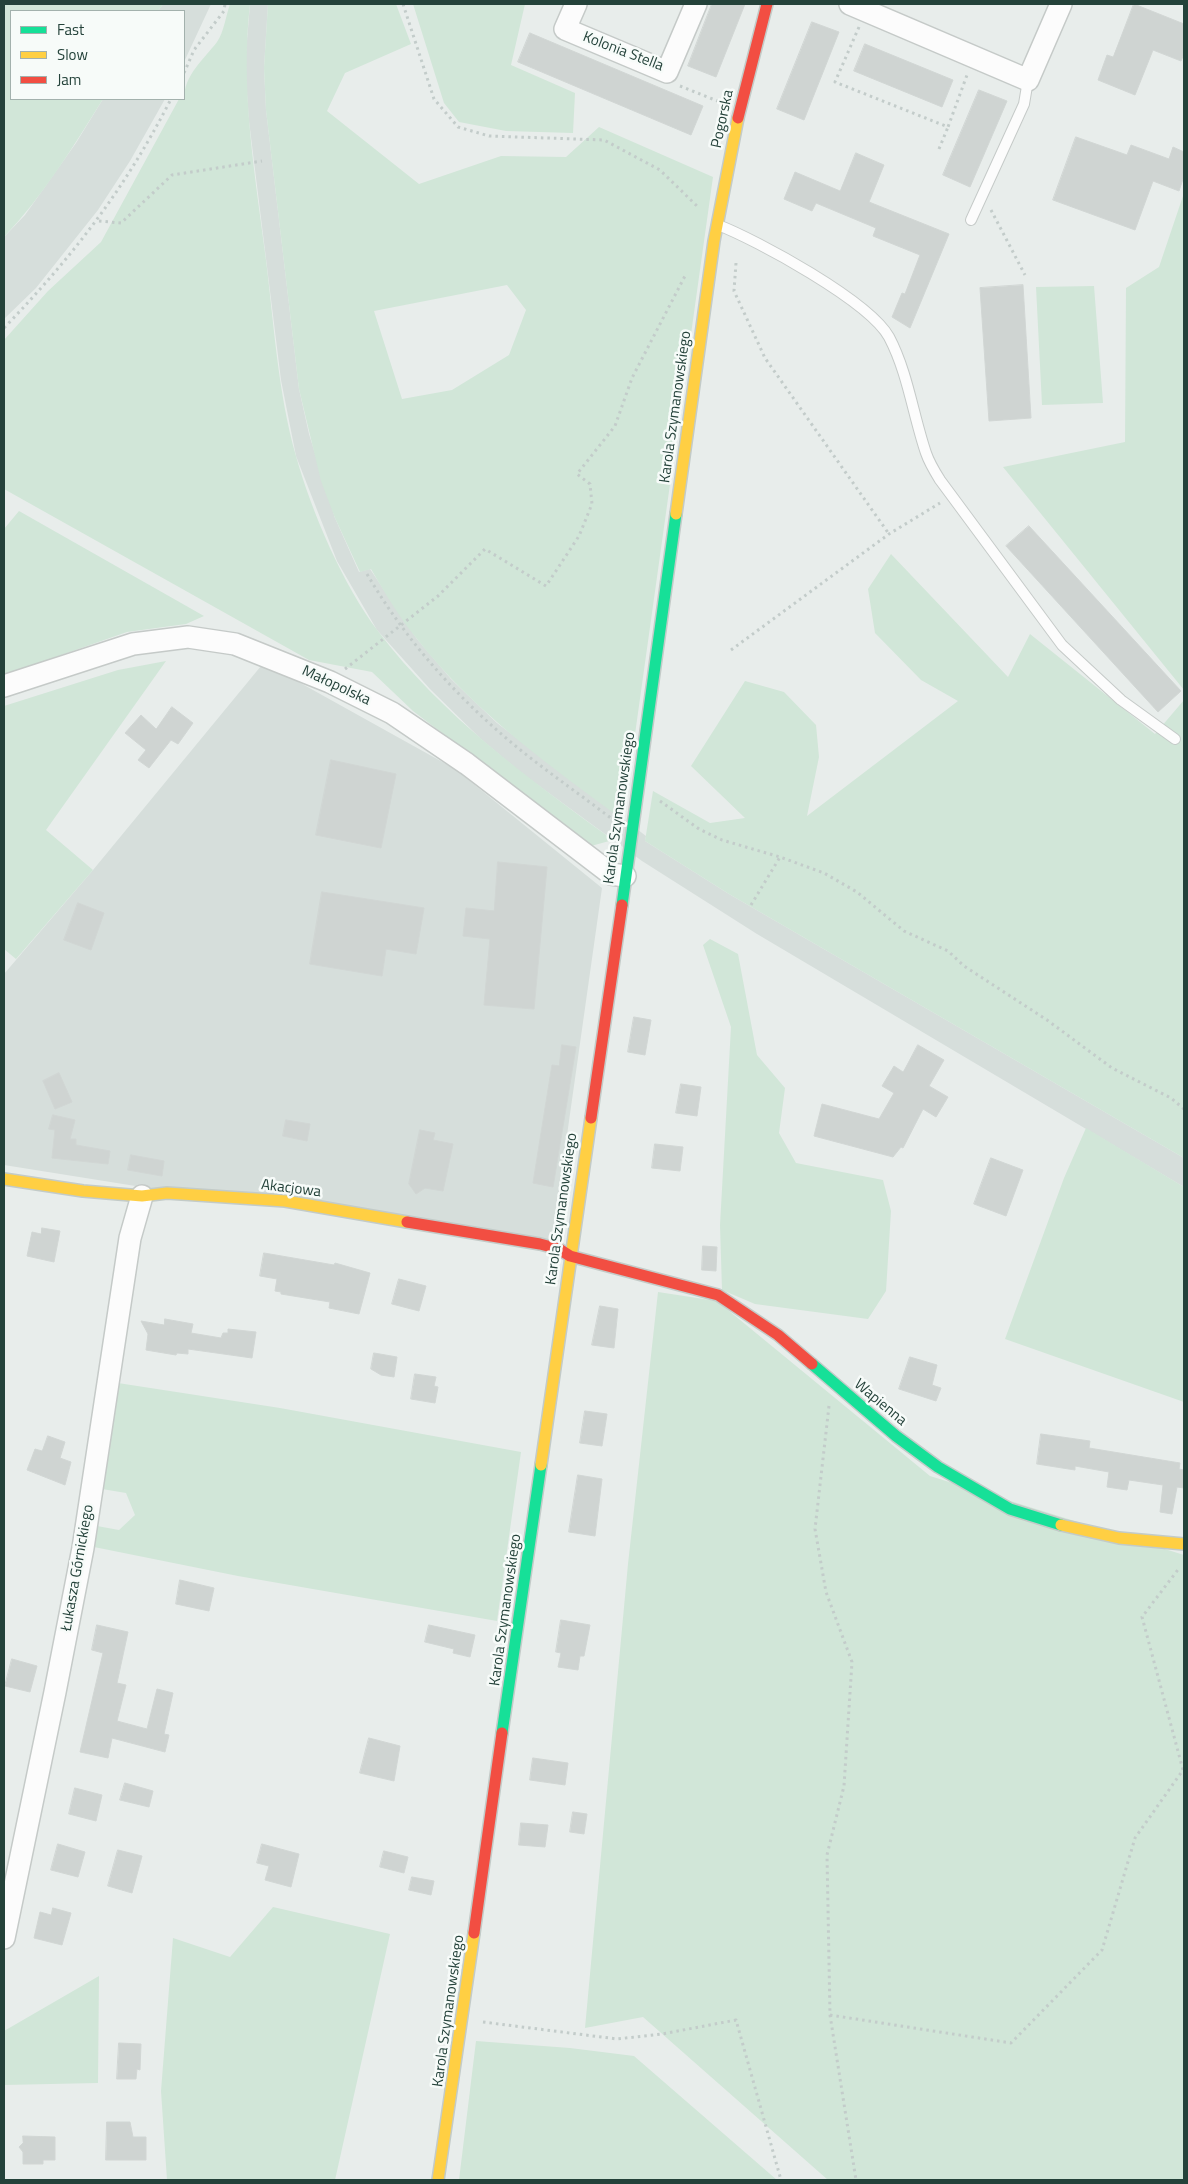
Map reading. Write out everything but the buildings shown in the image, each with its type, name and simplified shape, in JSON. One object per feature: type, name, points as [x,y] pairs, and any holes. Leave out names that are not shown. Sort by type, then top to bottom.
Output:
[{"type":"street","name":"Kolonia Stella","points":[[576,4],[565,29],[667,72],[696,4]]},
{"type":"street","name":"Pogorska","points":[[714,241],[740,110],[767,4]]},
{"type":"street","points":[[858,7],[1028,80],[1061,4]]},
{"type":"street","name":"Karola Szymanowskiego","points":[[438,2180],[638,791],[714,241]]},
{"type":"street","name":"Małopolska","points":[[4,686],[133,644],[188,637],[235,644],[330,682],[392,713],[467,764],[611,874],[625,876]]},
{"type":"street","name":"Akacjowa","points":[[4,1179],[82,1191],[142,1196],[167,1193],[285,1201],[540,1244],[559,1249],[570,1256]]},
{"type":"street","name":"Łukasza Górnickiego","points":[[4,1938],[56,1692],[83,1548],[130,1238],[142,1196]]},
{"type":"street","name":"Wapienna","points":[[570,1256],[718,1295],[778,1335],[896,1436],[938,1467],[1010,1509],[1068,1527],[1119,1538],[1184,1544]]},
{"type":"lane","points":[[971,220],[1024,104],[1028,80]]},
{"type":"lane","points":[[717,224],[801,267],[853,301],[888,335],[903,370],[926,455],[940,480],[953,495],[981,537],[1062,645],[1121,700],[1175,738]]},
{"type":"path","points":[[185,71],[194,50],[216,22],[226,4]]},
{"type":"path","points":[[402,4],[434,99],[458,127],[489,136],[604,140],[660,170],[717,224]]},
{"type":"path","points":[[858,7],[835,82],[948,127]]},
{"type":"path","points":[[939,149],[974,57]]},
{"type":"path","points":[[667,72],[670,82],[722,103]]},
{"type":"path","points":[[4,328],[46,284],[98,221],[136,163],[170,100]]},
{"type":"path","points":[[98,221],[121,223],[172,175],[262,161]]},
{"type":"path","points":[[983,194],[1025,275]]},
{"type":"path","points":[[737,233],[734,290],[765,358],[889,534]]},
{"type":"path","points":[[330,682],[438,596],[485,549],[546,586],[579,536],[592,504],[590,484],[577,474],[615,426],[644,355],[690,269]]},
{"type":"path","points":[[731,650],[889,534],[953,495]]},
{"type":"path","points":[[367,574],[400,626],[450,685],[506,738],[608,815]]},
{"type":"path","points":[[638,791],[654,796],[699,829],[722,840],[780,856],[824,873],[857,892],[904,931],[948,951],[964,966],[1047,1020],[1112,1068],[1171,1098],[1184,1109]]},
{"type":"path","points":[[751,905],[780,856]]},
{"type":"path","points":[[832,1381],[816,1529],[826,1592],[852,1662],[844,1786],[827,1855],[830,2015],[856,2180]]},
{"type":"path","points":[[830,2015],[1011,2044],[1102,1950],[1135,1838],[1183,1770],[1142,1617],[1184,1560]]},
{"type":"path","points":[[462,2019],[617,2039],[662,2034],[736,2020],[781,2180]]},
{"type":"shaded area","points":[[163,4],[211,4],[185,60],[185,10],[159,10]]},
{"type":"shaded area","points":[[250,4],[268,4],[264,68],[266,110],[299,389],[309,434],[335,518],[359,572],[370,569],[417,639],[451,679],[497,723],[646,836],[645,841],[729,894],[1184,1158],[1184,1187],[757,934],[642,861],[520,772],[482,740],[430,689],[377,630],[337,561],[296,456],[281,380],[249,121],[245,65]]},
{"type":"shaded area","points":[[102,100],[164,100],[130,161],[98,210],[36,288],[4,319],[4,237],[25,215],[76,143]]},
{"type":"shaded area","points":[[261,666],[286,675],[455,769],[602,888],[552,1241],[148,1188],[4,1165],[4,974],[93,870]]},
{"type":"green space","points":[[4,4],[163,4],[159,10],[10,10],[10,100],[102,100],[45,188],[4,237]]},
{"type":"green space","points":[[230,4],[250,4],[247,68],[250,132],[274,334],[285,408],[302,478],[341,571],[365,613],[378,631],[430,691],[488,744],[550,794],[613,840],[591,846],[413,711],[372,672],[309,660],[4,489],[4,340],[48,291],[101,242],[178,100],[185,100],[187,82],[217,42]]},
{"type":"green space","points":[[268,4],[396,4],[411,44],[345,73],[327,111],[419,184],[501,156],[566,157],[599,127],[713,177],[623,820],[514,737],[488,714],[439,666],[417,639],[398,614],[371,569],[360,572],[335,518],[321,481],[299,389],[266,110],[264,68]],"holes":[[[507,285],[526,310],[509,355],[452,390],[402,399],[374,311]]]},
{"type":"green space","points":[[413,4],[525,4],[511,65],[575,93],[573,133],[506,131],[459,122],[444,103]]},
{"type":"green space","points":[[1184,193],[1184,690],[1003,467],[1125,442],[1126,288],[1159,267]]},
{"type":"green space","points":[[1094,286],[1103,403],[1042,405],[1036,287]]},
{"type":"green space","points":[[19,511],[204,616],[186,624],[127,632],[4,675],[4,529]]},
{"type":"green space","points":[[891,554],[1008,677],[1030,634],[1155,734],[1184,700],[1184,1158],[729,894],[645,841],[653,791],[710,823],[745,818],[691,766],[745,681],[784,692],[816,725],[819,757],[807,816],[958,701],[921,680],[875,633],[868,589]]},
{"type":"green space","points":[[166,661],[46,830],[93,870],[16,959],[4,949],[4,706],[118,670]]},
{"type":"green space","points":[[710,939],[738,954],[757,1055],[785,1088],[779,1133],[796,1163],[883,1180],[891,1211],[886,1291],[868,1319],[755,1304],[722,1290],[720,1225],[731,1027],[703,945]]},
{"type":"green space","points":[[1086,1128],[1184,1187],[1184,1402],[1005,1339],[1064,1178]]},
{"type":"green space","points":[[658,1292],[717,1301],[930,1476],[1184,1555],[1184,2180],[828,2180],[643,2017],[585,2028],[628,1564]]},
{"type":"green space","points":[[118,1383],[280,1408],[521,1452],[497,1621],[238,1576],[94,1547],[97,1526],[119,1530],[135,1515],[126,1493],[102,1489]]},
{"type":"green space","points":[[273,1907],[390,1934],[335,2180],[167,2180],[161,2091],[173,1938],[230,1957]]},
{"type":"green space","points":[[99,1976],[98,2083],[4,2085],[4,2031]]},
{"type":"green space","points":[[476,2041],[570,2048],[634,2056],[777,2180],[459,2180]]},
{"type":"traffic: fast","points":[[622,905],[676,514]]},
{"type":"traffic: fast","points":[[812,1364],[896,1436],[938,1467],[1010,1509],[1061,1525]]},
{"type":"traffic: fast","points":[[502,1733],[541,1465]]},
{"type":"traffic: slow","points":[[676,514],[714,241],[738,118]]},
{"type":"traffic: slow","points":[[541,1465],[591,1118]]},
{"type":"traffic: slow","points":[[4,1179],[83,1191],[142,1196],[167,1193],[285,1201],[407,1222]]},
{"type":"traffic: slow","points":[[1061,1525],[1119,1538],[1184,1544]]},
{"type":"traffic: slow","points":[[438,2180],[474,1933]]},
{"type":"traffic: jam","points":[[738,118],[767,4]]},
{"type":"traffic: jam","points":[[591,1118],[622,905]]},
{"type":"traffic: jam","points":[[407,1222],[540,1244],[559,1249],[570,1256],[718,1295],[778,1335],[812,1364]]},
{"type":"traffic: jam","points":[[474,1933],[502,1733]]}]
